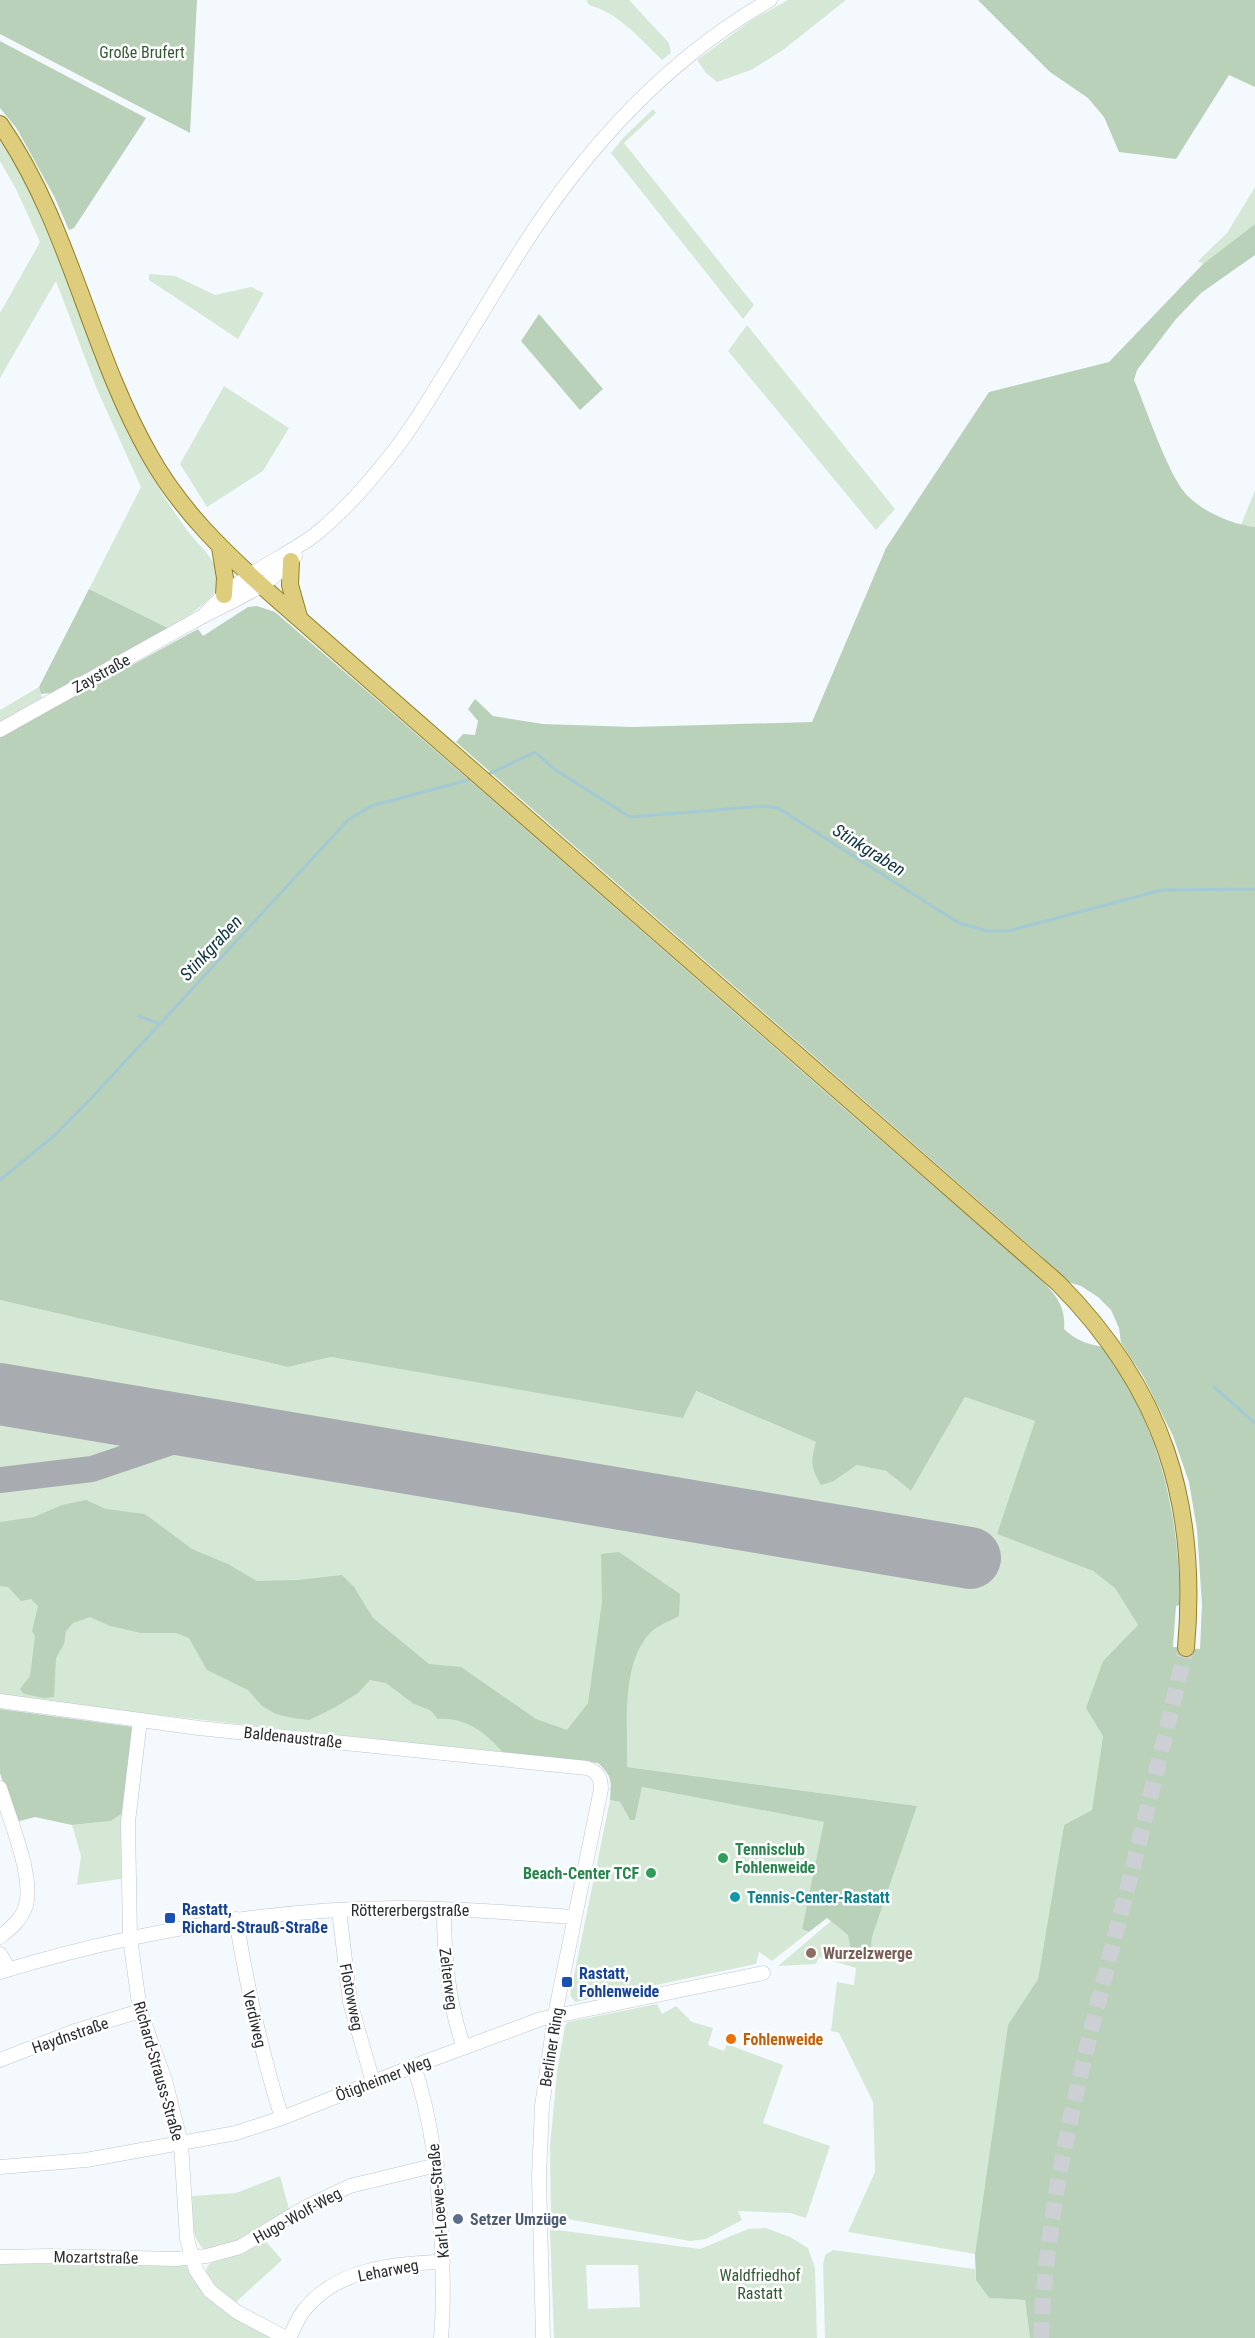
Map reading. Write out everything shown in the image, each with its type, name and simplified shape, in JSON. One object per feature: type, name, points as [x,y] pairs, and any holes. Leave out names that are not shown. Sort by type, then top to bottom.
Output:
[{"type":"main road","points":[[0,124],[27,165],[50,212],[105,360],[127,412],[170,489],[219,546],[1032,1260],[1080,1306],[1119,1354],[1145,1401],[1175,1477],[1186,1528],[1188,1555],[1189,1616],[1186,1648]]},
{"type":"main road","points":[[219,546],[225,578],[224,595]]},
{"type":"main road","points":[[291,561],[290,585],[299,617]]},
{"type":"street","points":[[256,580],[350,503],[395,450],[523,246],[561,192],[611,129],[649,90],[686,58],[724,29],[770,0]]},
{"type":"street","points":[[256,580],[291,561],[310,538]]},
{"type":"street","name":"Zaystraße","points":[[202,617],[224,595],[256,580]]},
{"type":"street","name":"Zaystraße","points":[[0,730],[202,617],[230,604],[256,580]]},
{"type":"street","name":"Baldenaustraße","points":[[0,1701],[199,1728],[587,1767]]},
{"type":"street","name":"Richard-Strauss-Straße","points":[[140,1720],[128,1822],[130,1938],[140,2011],[165,2080],[181,2143],[185,2225],[192,2258],[196,2270],[219,2298],[237,2312],[288,2338]]},
{"type":"street","name":"Berliner Ring","points":[[543,2338],[539,2176],[542,2106],[555,2015],[600,1790],[599,1776],[587,1767]]},
{"type":"street","points":[[0,1788],[20,1852],[28,1891],[22,1914],[14,1925],[0,1937]]},
{"type":"street","name":"Röttererbergstraße","points":[[4,1971],[130,1938],[236,1919],[339,1910],[444,1909],[575,1917]]},
{"type":"street","name":"Zelterweg","points":[[444,1909],[446,1975],[456,2025],[464,2048]]},
{"type":"street","name":"Flotowweg","points":[[339,1910],[350,2002],[373,2082]]},
{"type":"street","name":"Verdiweg","points":[[236,1919],[251,2005],[282,2118]]},
{"type":"street","points":[[0,1954],[4,1971]]},
{"type":"street","name":"Ötigheimer Weg","points":[[0,2167],[86,2160],[236,2133],[282,2118],[414,2066],[555,2015],[763,1972]]},
{"type":"street","name":"Haydnstraße","points":[[0,2060],[75,2031],[140,2011]]},
{"type":"street","name":"Karl-Loewe-Straße","points":[[414,2066],[429,2117],[437,2165],[443,2262],[441,2338]]},
{"type":"street","name":"Hugo-Wolf-Weg","points":[[192,2258],[240,2247],[306,2207],[350,2186],[437,2165]]},
{"type":"street","name":"Mozartstraße","points":[[0,2257],[192,2258]]},
{"type":"street","name":"Leharweg","points":[[288,2338],[303,2311],[316,2296],[334,2284],[372,2270],[421,2262],[443,2262]]},
{"type":"green space","name":"Große Brufert","points":[[0,0],[197,0],[190,133],[0,34]]},
{"type":"green space","points":[[586,0],[629,0],[669,43],[671,53],[662,60],[619,20],[589,5]]},
{"type":"green space","points":[[788,0],[846,0],[783,50],[751,70],[717,82],[706,73],[697,60],[752,20]]},
{"type":"green space","points":[[978,0],[1255,0],[1255,87],[1229,75],[1176,159],[1119,152],[1104,117],[1088,98],[1050,72]]},
{"type":"green space","points":[[0,41],[146,118],[74,228],[69,230],[54,196],[17,129],[0,108]]},
{"type":"green space","points":[[653,109],[656,113],[624,143],[754,305],[743,319],[611,153]]},
{"type":"green space","points":[[0,141],[23,178],[42,217],[105,379],[141,457],[175,512],[216,569],[219,583],[217,589],[198,608],[170,629],[89,589],[141,487],[96,387],[56,281],[0,378],[0,313],[40,242],[16,189],[0,161]]},
{"type":"green space","points":[[1255,187],[1255,224],[1203,264],[1198,261],[1227,233]]},
{"type":"green space","points":[[1255,224],[1255,255],[1201,293],[1176,319],[1137,370],[1134,380],[1166,459],[1181,488],[1195,503],[1211,513],[1255,527],[1255,2338],[1030,2338],[1025,2300],[989,2298],[976,2280],[975,2254],[1008,2025],[1038,1979],[1064,1825],[1092,1810],[1103,1736],[1086,1708],[1103,1661],[1138,1625],[1115,1588],[1093,1571],[997,1534],[1035,1421],[965,1397],[911,1491],[886,1471],[857,1465],[834,1481],[821,1485],[813,1464],[816,1442],[696,1391],[683,1418],[331,1357],[288,1367],[0,1300],[0,737],[198,629],[203,636],[248,607],[257,606],[275,612],[1028,1268],[1049,1288],[1059,1302],[1064,1319],[1064,1329],[1068,1333],[1082,1341],[1103,1347],[1139,1407],[1152,1438],[1170,1502],[1179,1570],[1180,1605],[1176,1606],[1173,1647],[1200,1649],[1202,1605],[1197,1529],[1189,1482],[1173,1436],[1143,1376],[1121,1343],[1119,1328],[1111,1310],[1098,1297],[1081,1286],[1068,1282],[1038,1253],[456,742],[463,734],[475,735],[478,721],[468,709],[475,699],[493,716],[543,724],[633,727],[812,722],[886,548],[989,392],[1109,362],[1203,264]]},
{"type":"green space","points":[[149,274],[175,276],[215,295],[251,287],[264,293],[238,339],[149,280]]},
{"type":"green space","points":[[539,314],[603,389],[580,410],[521,341]]},
{"type":"green space","points":[[747,325],[895,509],[876,530],[728,351]]},
{"type":"green space","points":[[224,386],[289,428],[263,471],[207,507],[180,464]]},
{"type":"green space","points":[[1255,490],[1255,527],[1241,525]]},
{"type":"green space","points":[[89,589],[170,629],[59,692],[41,694],[39,687]]},
{"type":"green space","points":[[39,687],[43,702],[0,726],[0,710]]},
{"type":"green space","points":[[0,1300],[288,1367],[331,1357],[695,1391],[816,1442],[834,1481],[857,1465],[886,1471],[911,1491],[965,1397],[1035,1421],[998,1534],[1093,1571],[1115,1587],[1138,1625],[1103,1661],[1103,1736],[1092,1811],[1064,1825],[1038,1979],[1008,2026],[975,2254],[848,2232],[875,2172],[873,2102],[839,2033],[831,2031],[837,1982],[854,1985],[856,1968],[819,1957],[816,1964],[778,1966],[831,1921],[871,1953],[872,1937],[917,1806],[627,1767],[490,1737],[504,1754],[0,1695]]},
{"type":"green space","points":[[86,1500],[106,1509],[145,1514],[192,1549],[228,1564],[257,1581],[298,1580],[342,1575],[354,1587],[373,1618],[429,1664],[461,1667],[536,1719],[567,1730],[588,1703],[602,1602],[601,1554],[619,1552],[680,1594],[679,1616],[651,1632],[641,1645],[634,1661],[628,1696],[627,1767],[917,1806],[872,1937],[871,1953],[860,1961],[852,1956],[848,1935],[827,1918],[809,1932],[802,1929],[824,1822],[642,1787],[635,1820],[630,1820],[620,1802],[610,1800],[610,1780],[598,1763],[504,1754],[490,1739],[475,1728],[458,1721],[438,1719],[430,1710],[414,1704],[386,1683],[370,1680],[358,1693],[334,1708],[309,1720],[293,1718],[276,1714],[262,1706],[248,1690],[207,1670],[189,1638],[176,1633],[141,1633],[110,1626],[90,1617],[73,1623],[66,1631],[64,1644],[56,1658],[54,1697],[44,1698],[24,1694],[20,1689],[30,1676],[35,1636],[32,1631],[38,1606],[31,1599],[21,1601],[8,1587],[0,1586],[0,1522],[34,1517],[62,1505]]},
{"type":"green space","points":[[0,1709],[133,1727],[123,1813],[111,1821],[72,1825],[35,1817],[16,1822],[0,1773]]},
{"type":"green space","name":"Tennisclub Fohlenweide","points":[[642,1787],[825,1822],[802,1929],[809,1932],[772,1961],[759,1952],[756,1964],[575,2002],[570,1995],[610,1800],[620,1802],[630,1820],[634,1820]]},
{"type":"green space","points":[[123,1813],[121,1879],[77,1885],[81,1856],[72,1825],[111,1821]]},
{"type":"green space","points":[[657,2004],[662,2014],[676,2006],[692,2022],[713,2028],[708,2045],[724,2051],[727,2044],[783,2065],[763,2123],[830,2146],[806,2218],[790,2213],[738,2211],[742,2220],[706,2239],[690,2241],[551,2216],[550,2146],[557,2072],[565,2026],[568,2022]]},
{"type":"green space","points":[[280,2176],[289,2209],[237,2241],[206,2251],[201,2246],[194,2233],[192,2196],[236,2193]]},
{"type":"green space","name":"Waldfriedhof Rastatt","points":[[766,2228],[790,2237],[808,2248],[815,2268],[817,2338],[554,2338],[550,2229],[700,2249],[748,2229]],"holes":[[[586,2265],[638,2265],[640,2307],[588,2309]]]},
{"type":"green space","points":[[264,2239],[282,2260],[236,2302],[214,2284],[206,2273],[207,2268],[211,2263],[239,2253]]},
{"type":"green space","points":[[833,2250],[975,2269],[976,2280],[989,2298],[1025,2300],[1030,2338],[825,2338],[823,2264],[825,2255]]},
{"type":"green space","points":[[0,2261],[185,2263],[192,2276],[211,2297],[272,2338],[0,2338]]},
{"type":"waterway","name":"Stinkgraben","points":[[487,775],[535,752],[554,769],[630,817],[764,806],[778,808],[959,923],[987,931],[1008,931],[1162,890],[1255,889]]},
{"type":"waterway","name":"Stinkgraben","points":[[0,1180],[55,1135],[98,1091],[348,820],[371,806],[468,780]]},
{"type":"waterway","points":[[139,1016],[160,1024]]},
{"type":"waterway","points":[[1214,1387],[1255,1423]]},
{"type":"taxiway","points":[[0,1480],[92,1469],[210,1429]]},
{"type":"runway","points":[[0,1394],[970,1558]]},
{"type":"tunnel","points":[[1041,2338],[1050,2233],[1068,2130],[1186,1648]]},
{"type":"place","name":"Tennisclub Fohlenweide","points":[[723,1858]]},
{"type":"place","name":"Beach-Center TCF","points":[[651,1873]]},
{"type":"place","name":"Tennis-Center-Rastatt","points":[[735,1897]]},
{"type":"place","name":"Rastatt, Richard-Strauß-Straße","points":[[170,1918]]},
{"type":"place","name":"Wurzelzwerge","points":[[811,1953]]},
{"type":"place","name":"Rastatt, Fohlenweide","points":[[567,1982]]},
{"type":"place","name":"Fohlenweide","points":[[731,2039]]},
{"type":"place","name":"Setzer Umzüge","points":[[458,2219]]}]
